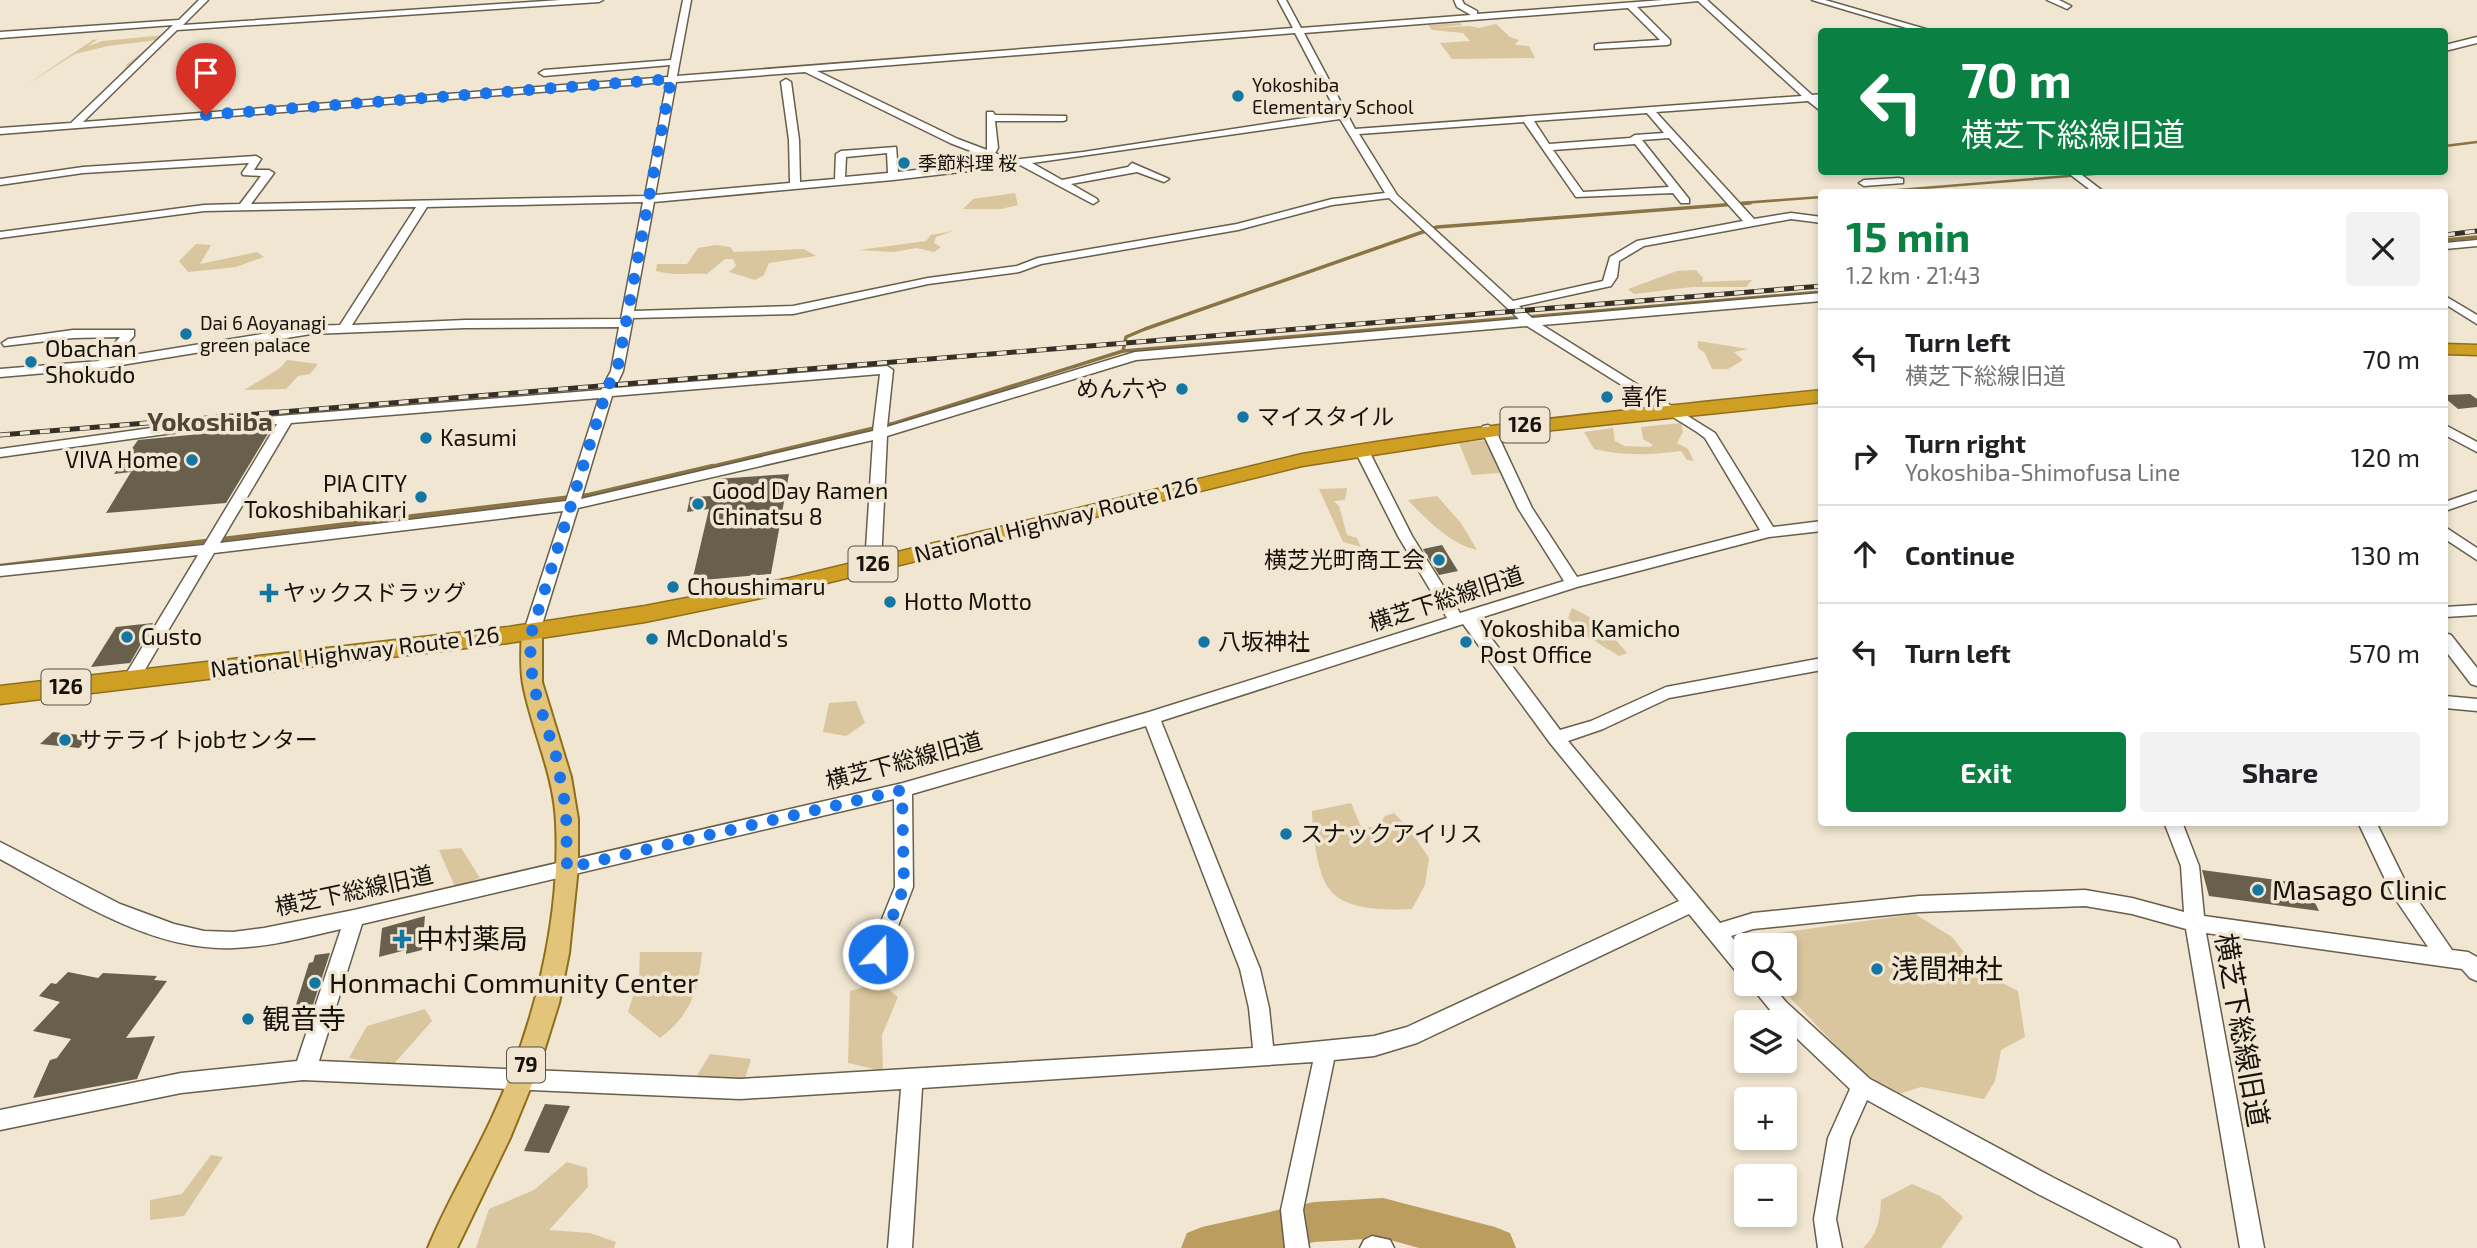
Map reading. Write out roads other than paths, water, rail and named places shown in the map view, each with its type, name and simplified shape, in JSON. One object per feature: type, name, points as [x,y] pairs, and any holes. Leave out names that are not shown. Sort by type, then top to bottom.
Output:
[{"type":"highway","points":[[2448,349],[2477,350]]},
{"type":"highway","name":"National Highway Route 126","points":[[0,695],[532,631],[710,601],[1302,460],[1361,449],[1488,429],[1818,396]]},
{"type":"main road","name":"79","points":[[442,1248],[482,1169],[522,1077],[547,1003],[559,936],[567,868],[566,809],[556,756],[534,688],[530,659],[532,631]]},
{"type":"street","points":[[74,125],[204,0]]},
{"type":"street","points":[[408,13],[417,0]]},
{"type":"street","points":[[0,35],[599,0]]},
{"type":"street","points":[[532,631],[606,394],[617,371],[687,0]]},
{"type":"street","points":[[1282,0],[1352,132],[1391,195],[1521,315],[1676,411],[1710,436],[1769,532]]},
{"type":"street","points":[[1458,0],[1460,5],[1474,13]]},
{"type":"street","points":[[1495,0],[1499,14]]},
{"type":"street","points":[[0,131],[1695,0]]},
{"type":"street","points":[[1702,0],[1818,105]]},
{"type":"street","points":[[1816,0],[1918,28]]},
{"type":"street","points":[[2051,0],[2067,6]]},
{"type":"street","points":[[1598,47],[1667,42],[1630,5]]},
{"type":"street","points":[[1313,25],[1474,13],[1499,14]]},
{"type":"street","points":[[1870,14],[1887,28]]},
{"type":"street","points":[[2448,47],[2477,40]]},
{"type":"street","points":[[544,73],[676,62]]},
{"type":"street","points":[[805,68],[954,141],[1019,163],[1093,201]]},
{"type":"street","points":[[786,82],[795,187]]},
{"type":"street","points":[[1352,132],[1818,97]]},
{"type":"street","points":[[1650,111],[1751,223]]},
{"type":"street","points":[[0,235],[204,208],[650,199],[795,187],[1110,151],[1344,114]]},
{"type":"street","points":[[990,154],[993,148],[990,116],[1063,118]]},
{"type":"street","points":[[1527,120],[1580,195],[1675,190]]},
{"type":"street","points":[[1673,135],[1635,138],[1685,201]]},
{"type":"street","points":[[1547,147],[1637,141]]},
{"type":"street","points":[[840,182],[841,154],[892,149],[893,177]]},
{"type":"street","points":[[1110,151],[1164,179]]},
{"type":"street","points":[[0,179],[83,170],[256,159],[247,173],[269,173],[244,206]]},
{"type":"street","points":[[1061,183],[1140,168]]},
{"type":"street","points":[[1864,183],[1903,184],[1892,175]]},
{"type":"street","points":[[2076,175],[2095,189]]},
{"type":"street","points":[[0,373],[103,364],[290,333],[344,328],[626,319],[793,310],[928,281],[1019,269],[1038,261],[1238,227],[1332,202],[1391,195]]},
{"type":"street","points":[[344,328],[425,202]]},
{"type":"street","points":[[1521,315],[1606,284],[1611,277],[1614,259],[1641,243],[1791,216],[1818,219]]},
{"type":"street","points":[[2448,246],[2477,243]]},
{"type":"street","points":[[0,571],[574,500],[881,429],[1135,356],[1521,315],[1818,297]]},
{"type":"street","points":[[2448,301],[2477,320]]},
{"type":"street","points":[[8,343],[73,334],[130,333],[103,364]]},
{"type":"street","points":[[0,453],[180,428],[887,370],[873,564]]},
{"type":"street","points":[[131,679],[287,419]]},
{"type":"street","points":[[1488,429],[1525,508],[1573,583]]},
{"type":"street","points":[[2448,431],[2477,448]]},
{"type":"street","points":[[1361,449],[1405,536],[1462,620],[1734,954]]},
{"type":"street","points":[[2448,506],[2472,501]]},
{"type":"street","name":"横芝下総線旧道","points":[[0,850],[156,928],[194,937],[231,940],[355,918],[902,790],[1151,718],[1573,583],[1769,532],[1818,526]]},
{"type":"street","points":[[2448,534],[2477,555]]},
{"type":"street","points":[[2448,611],[2477,610]]},
{"type":"street","points":[[2448,643],[2477,680]]},
{"type":"street","points":[[1556,737],[1597,725],[1666,693],[1818,665]]},
{"type":"street","points":[[2448,702],[2477,705]]},
{"type":"street","points":[[1151,718],[1250,969],[1259,1008],[1264,1057]]},
{"type":"street","points":[[878,954],[904,887],[902,790]]},
{"type":"street","name":"横芝下総線旧道","points":[[2175,826],[2190,866],[2195,923],[2252,1248]]},
{"type":"street","points":[[2369,826],[2399,888],[2446,958]]},
{"type":"street","points":[[1716,932],[1754,921],[1919,904],[2085,898],[2132,906],[2195,923],[2468,961],[2477,972]]},
{"type":"street","points":[[0,1120],[181,1083],[303,1070],[522,1077],[740,1089],[1264,1057],[1374,1046],[1410,1036],[1692,904]]},
{"type":"street","points":[[303,1070],[309,1059],[355,918]]},
{"type":"street","points":[[1769,996],[1862,1086],[2046,1186],[2168,1248]]},
{"type":"street","points":[[1297,1248],[1292,1210],[1326,1050]]},
{"type":"street","points":[[900,1248],[912,1079]]},
{"type":"street","points":[[1830,1248],[1825,1219],[1839,1138],[1862,1086]]},
{"type":"street","points":[[1372,1248],[1382,1248]]},
{"type":"waterway","points":[[2448,146],[2477,142]]},
{"type":"waterway","points":[[1911,189],[2081,175]]},
{"type":"waterway","points":[[1728,204],[1818,197]]},
{"type":"waterway","points":[[1123,351],[1126,337],[1145,329],[1437,227],[1750,203]]},
{"type":"waterway","points":[[2448,240],[2477,237]]},
{"type":"waterway","points":[[1123,351],[1818,292]]},
{"type":"waterway","points":[[705,468],[895,423],[1123,351]]},
{"type":"waterway","points":[[0,566],[589,495],[713,466]]},
{"type":"waterway","points":[[1202,1248],[1314,1222],[1383,1218],[1495,1248]]},
{"type":"railway","points":[[2448,235],[2477,231]]},
{"type":"railway","points":[[0,435],[1818,286]]},
{"type":"place","name":"Yokoshiba Elementary School","points":[[1238,96]]},
{"type":"place","name":"季節料理 桜","points":[[904,163]]},
{"type":"place","name":"Dai 6 Aoyanagi green palace","points":[[186,334]]},
{"type":"place","name":"Obachan Shokudo","points":[[31,362]]},
{"type":"place","name":"めん六や","points":[[1182,389]]},
{"type":"place","name":"喜作","points":[[1607,397]]},
{"type":"place","name":"マイスタイル","points":[[1243,417]]},
{"type":"place","name":"Kasumi","points":[[426,438]]},
{"type":"place","name":"VIVA Home","points":[[192,460]]},
{"type":"place","name":"PIA CITY Tokoshibahikari","points":[[421,497]]},
{"type":"place","name":"Good Day Ramen Chinatsu 8","points":[[698,504]]},
{"type":"place","name":"横芝光町商工会","points":[[1439,560]]},
{"type":"place","name":"Choushimaru","points":[[673,587]]},
{"type":"place","name":"ヤックスドラッグ","points":[[269,593]]},
{"type":"place","name":"Hotto Motto","points":[[890,602]]},
{"type":"place","name":"Gusto","points":[[127,637]]},
{"type":"place","name":"McDonald's","points":[[652,639]]},
{"type":"place","name":"八坂神社","points":[[1204,642]]},
{"type":"place","name":"Yokoshiba Kamicho Post Office","points":[[1466,642]]},
{"type":"place","name":"サテライトjobセンター","points":[[65,740]]},
{"type":"place","name":"スナックアイリス","points":[[1286,834]]},
{"type":"place","name":"Masago Clinic","points":[[2258,890]]},
{"type":"place","name":"中村薬局","points":[[402,939]]},
{"type":"place","name":"浅間神社","points":[[1877,969]]},
{"type":"place","name":"Honmachi Community Center","points":[[315,983]]},
{"type":"place","name":"観音寺","points":[[248,1019]]},
{"type":"district","name":"Yokoshiba","points":[[210,422]]}]
